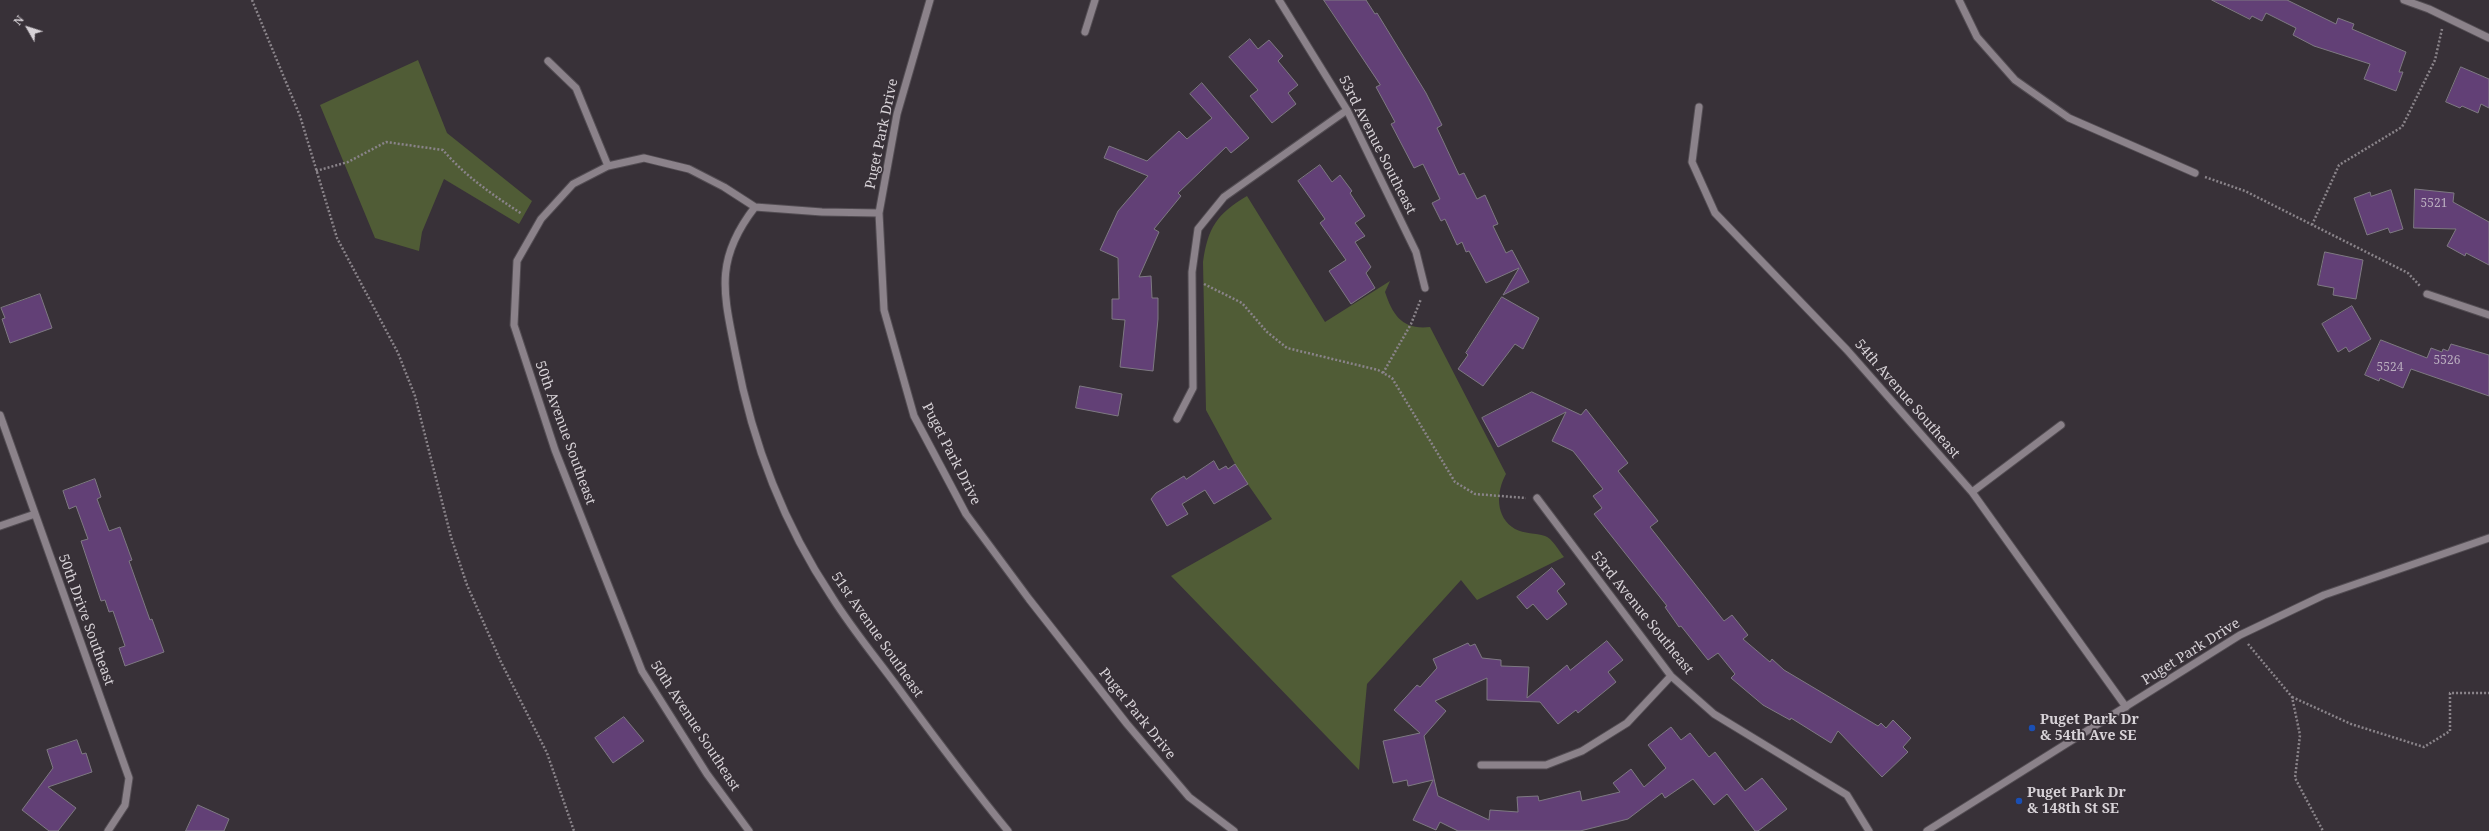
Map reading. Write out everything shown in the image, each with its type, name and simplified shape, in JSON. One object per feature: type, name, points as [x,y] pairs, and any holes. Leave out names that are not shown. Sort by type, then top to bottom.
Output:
[{"type":"street","name":"Puget Park Drive","points":[[930,0],[897,114],[879,213],[884,310],[914,416],[966,514],[1127,724],[1189,797],[1234,831]]},
{"type":"street","points":[[1085,32],[1095,0]]},
{"type":"street","name":"53rd Avenue Southeast","points":[[1279,0],[1347,110],[1416,252],[1425,288]]},
{"type":"street","points":[[1959,0],[1977,37],[2015,80],[2069,118],[2195,173]]},
{"type":"street","points":[[2404,0],[2445,17],[2489,38]]},
{"type":"street","points":[[548,61],[576,88],[608,166]]},
{"type":"street","name":"54th Avenue Southeast","points":[[1699,107],[1692,162],[1714,214],[1846,350],[1972,492],[2126,707]]},
{"type":"street","points":[[1177,419],[1192,388],[1192,279],[1198,229],[1224,197],[1347,110]]},
{"type":"street","name":"50th Avenue Southeast","points":[[749,831],[707,774],[642,671],[555,450],[514,325],[517,261],[541,219],[573,184],[608,166],[644,158],[689,169],[724,187],[755,207]]},
{"type":"street","points":[[755,207],[822,212],[879,213]]},
{"type":"street","name":"51st Avenue Southeast","points":[[755,207],[745,220],[724,267],[725,298],[740,380],[757,440],[788,521],[831,597],[969,785],[1008,831]]},
{"type":"street","points":[[2427,294],[2489,315]]},
{"type":"street","name":"50th Drive Southeast","points":[[0,415],[129,778],[126,805],[108,831]]},
{"type":"street","points":[[1972,492],[2061,425]]},
{"type":"street","name":"53rd Avenue Southeast","points":[[1537,498],[1671,676],[1714,714],[1847,795],[1869,831]]},
{"type":"street","points":[[0,526],[35,514]]},
{"type":"street","name":"Puget Park Drive","points":[[1927,831],[2240,635],[2324,595],[2489,538]]},
{"type":"street","points":[[1480,765],[1546,765],[1582,751],[1627,723],[1671,676]]},
{"type":"path","points":[[252,0],[300,116],[337,238],[398,354],[415,396],[451,537],[467,585],[501,662],[546,753],[574,831]]},
{"type":"path","points":[[2312,225],[2339,164],[2402,127],[2435,60],[2445,17]]},
{"type":"path","points":[[316,171],[348,162],[386,142],[443,150],[461,171],[474,182],[522,214]]},
{"type":"path","points":[[2195,173],[2245,191],[2408,273],[2427,294]]},
{"type":"path","points":[[1192,279],[1225,293],[1242,303],[1268,332],[1287,348],[1348,362],[1383,373],[1392,378],[1402,391],[1455,482],[1474,494],[1537,498]]},
{"type":"path","points":[[1383,373],[1411,324],[1425,288]]},
{"type":"path","points":[[2240,635],[2292,697],[2351,724],[2424,747],[2450,731],[2450,693],[2489,693]]},
{"type":"path","points":[[2292,697],[2300,735],[2295,778],[2323,831]]},
{"type":"green space","points":[[418,60],[447,133],[532,201],[519,224],[444,179],[422,232],[419,251],[375,238],[320,105]]},
{"type":"green space","points":[[1247,196],[1325,322],[1390,281],[1385,292],[1392,308],[1400,320],[1406,324],[1430,327],[1506,474],[1500,488],[1499,496],[1499,504],[1504,518],[1508,524],[1519,531],[1548,537],[1564,557],[1477,600],[1461,580],[1367,684],[1359,770],[1171,576],[1272,519],[1240,473],[1206,410],[1203,262],[1205,250],[1211,230],[1221,216],[1228,209]]},
{"type":"building","points":[[1324,0],[1366,0],[1375,14],[1377,13],[1426,93],[1442,125],[1437,128],[1459,175],[1464,173],[1477,199],[1485,195],[1498,224],[1493,226],[1506,253],[1512,250],[1529,282],[1503,295],[1519,268],[1486,283],[1469,251],[1466,252],[1462,242],[1457,245],[1445,219],[1441,221],[1432,203],[1440,199],[1423,164],[1414,168],[1391,124],[1395,122],[1376,87],[1380,85]]},
{"type":"building","points":[[2212,0],[2287,0],[2336,24],[2338,18],[2354,24],[2352,29],[2406,52],[2399,72],[2403,72],[2396,91],[2364,79],[2370,64],[2314,46],[2293,35],[2296,28],[2266,13],[2262,21],[2252,16],[2250,19]]},
{"type":"building","points":[[1250,39],[1258,49],[1269,40],[1283,56],[1278,61],[1298,85],[1288,93],[1296,104],[1272,123],[1250,96],[1258,90],[1229,57]]},
{"type":"building","points":[[2461,67],[2489,79],[2489,108],[2481,104],[2478,113],[2462,106],[2460,108],[2446,102]]},
{"type":"building","points":[[1202,83],[1249,138],[1231,153],[1226,147],[1178,193],[1181,196],[1154,229],[1159,232],[1139,277],[1151,276],[1152,298],[1158,298],[1158,319],[1153,371],[1120,367],[1125,320],[1112,319],[1112,299],[1119,299],[1118,258],[1100,250],[1118,211],[1148,176],[1104,158],[1109,146],[1147,161],[1179,131],[1187,139],[1212,118],[1190,94]]},
{"type":"building","points":[[1320,165],[1332,182],[1340,175],[1352,191],[1350,193],[1365,216],[1355,223],[1365,236],[1355,242],[1371,267],[1366,273],[1375,288],[1351,304],[1329,271],[1346,260],[1320,223],[1325,219],[1298,181]]},
{"type":"building","points":[[2415,189],[2454,193],[2453,202],[2489,222],[2489,265],[2466,253],[2465,256],[2447,246],[2456,229],[2414,228]]},
{"type":"building","points":[[2391,190],[2403,229],[2390,233],[2388,228],[2367,235],[2354,198],[2370,192],[2371,196]]},
{"type":"building","points":[[2325,252],[2363,260],[2356,299],[2333,295],[2334,288],[2318,285]]},
{"type":"building","points":[[40,294],[52,328],[10,343],[2,319],[5,318],[1,308]]},
{"type":"building","points":[[1502,297],[1539,318],[1523,349],[1515,344],[1483,386],[1458,369],[1468,355],[1466,353]]},
{"type":"building","points":[[2352,306],[2371,339],[2349,352],[2346,347],[2338,352],[2322,324]]},
{"type":"building","points":[[2381,340],[2427,358],[2431,348],[2442,352],[2443,349],[2448,351],[2451,344],[2489,355],[2489,396],[2411,369],[2403,388],[2380,378],[2379,381],[2365,375]]},
{"type":"building","points":[[1080,386],[1122,394],[1118,416],[1076,408]]},
{"type":"building","points":[[1532,392],[1581,415],[1586,409],[1628,463],[1618,471],[1658,521],[1650,527],[1724,621],[1732,615],[1748,635],[1743,639],[1770,662],[1772,659],[1784,670],[1878,726],[1881,723],[1886,728],[1893,720],[1911,738],[1903,747],[1908,752],[1882,777],[1838,731],[1831,743],[1791,718],[1790,720],[1763,705],[1731,678],[1735,674],[1718,653],[1708,660],[1681,626],[1679,627],[1665,607],[1667,606],[1594,514],[1602,508],[1593,496],[1603,489],[1573,451],[1552,441],[1566,412],[1498,447],[1482,418]]},
{"type":"building","points":[[1214,461],[1219,470],[1226,466],[1228,469],[1235,464],[1248,484],[1214,504],[1205,490],[1182,504],[1188,514],[1167,526],[1151,499],[1156,493],[1184,476],[1186,479]]},
{"type":"building","points":[[95,479],[101,497],[97,499],[109,531],[120,527],[132,560],[129,561],[150,620],[152,619],[164,652],[125,666],[119,648],[125,646],[113,611],[109,612],[105,600],[101,601],[81,541],[88,539],[76,506],[69,509],[63,491]]},
{"type":"building","points":[[1552,568],[1565,584],[1557,591],[1567,604],[1547,620],[1533,604],[1527,609],[1517,597]]},
{"type":"building","points":[[1607,641],[1623,660],[1608,672],[1616,682],[1578,713],[1576,710],[1558,724],[1540,702],[1487,700],[1487,678],[1435,701],[1446,711],[1424,736],[1438,796],[1489,820],[1490,810],[1518,812],[1517,797],[1538,796],[1539,801],[1580,791],[1582,801],[1620,792],[1613,783],[1631,769],[1644,787],[1666,768],[1648,745],[1671,727],[1681,740],[1690,733],[1709,757],[1715,752],[1745,791],[1762,778],[1787,809],[1758,831],[1755,831],[1727,794],[1714,805],[1693,779],[1665,798],[1662,793],[1628,819],[1580,831],[1458,831],[1440,822],[1436,830],[1413,820],[1433,780],[1408,786],[1407,780],[1393,783],[1383,741],[1420,733],[1394,710],[1417,685],[1420,687],[1437,668],[1433,659],[1468,643],[1470,646],[1475,644],[1482,658],[1501,660],[1501,666],[1529,667],[1527,698],[1567,665],[1570,670]]},
{"type":"building","points":[[624,717],[644,741],[613,763],[595,738]]},
{"type":"building","points":[[77,740],[82,754],[86,753],[92,772],[48,787],[76,808],[58,831],[49,831],[22,810],[53,768],[47,750]]},
{"type":"building","points":[[198,805],[229,819],[224,831],[186,831]]},
{"type":"place","name":"Puget Park Dr & 54th Ave SE","points":[[2032,728]]},
{"type":"place","name":"Puget Park Dr & 148th St SE","points":[[2019,801]]}]
